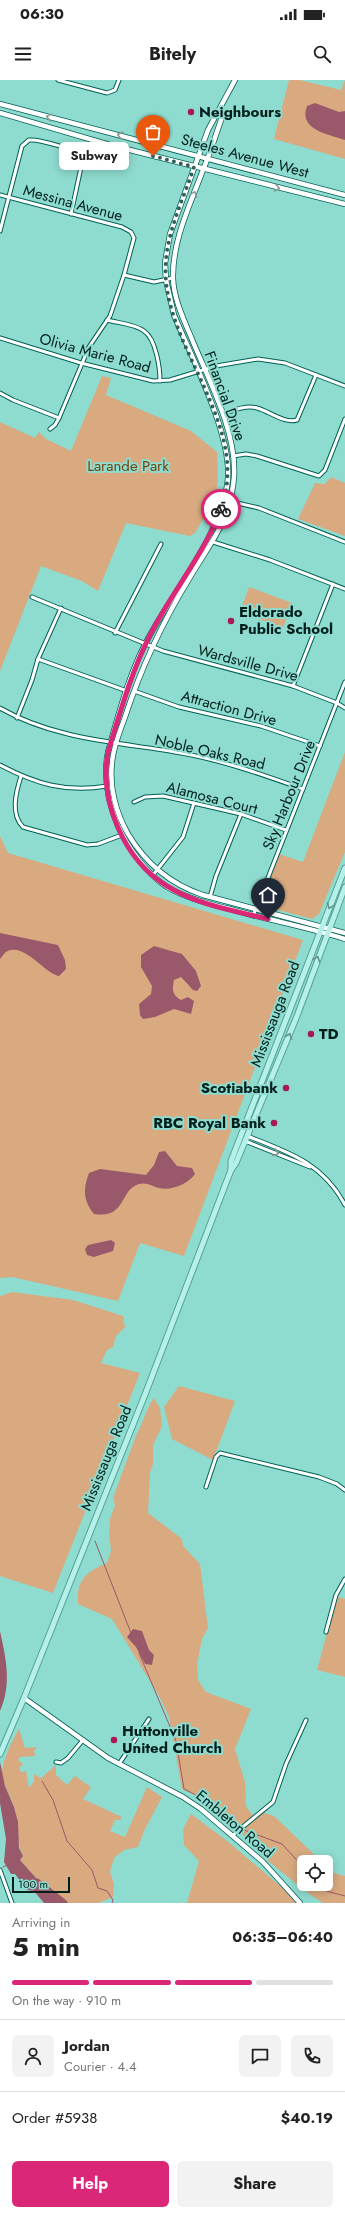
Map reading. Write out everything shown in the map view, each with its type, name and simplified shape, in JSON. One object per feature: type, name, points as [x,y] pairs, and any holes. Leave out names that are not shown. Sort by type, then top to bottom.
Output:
[{"type":"main road","name":"Mississauga Road","points":[[1,1751],[24,1698],[231,1170],[236,1163],[243,1137],[345,868]]},
{"type":"main road","name":"Mississauga Road","points":[[243,1137],[297,1016],[345,887]]},
{"type":"street","points":[[58,80],[107,93],[115,90],[119,80]]},
{"type":"street","name":"Financial Drive","points":[[235,80],[221,109],[214,116],[198,156],[170,234],[166,257],[166,280],[174,315],[223,437],[228,478],[224,500],[210,534],[145,644],[127,691],[106,764],[107,786],[114,818],[122,835],[138,858],[153,875],[166,886],[185,896],[252,916],[322,929],[329,928],[345,933]]},
{"type":"street","name":"Steeles Avenue West","points":[[0,104],[345,195]]},
{"type":"street","name":"Financial Drive","points":[[221,109],[222,117],[180,234],[175,257],[173,278],[180,309],[222,415],[233,456],[234,475],[230,501],[224,523],[190,577],[152,646],[113,742],[111,779],[117,808],[133,842],[142,855],[158,870],[183,888],[322,929],[327,934],[345,939]]},
{"type":"street","points":[[17,118],[22,116],[27,111]]},
{"type":"street","name":"Steeles Avenue West","points":[[0,113],[97,142],[345,204]]},
{"type":"street","points":[[0,231],[22,146],[26,141],[33,139],[73,150],[81,154],[83,158],[71,214]]},
{"type":"street","name":"Messina Avenue","points":[[0,195],[122,227],[131,232],[134,238],[124,275],[107,320],[89,347],[81,363],[56,425],[50,429]]},
{"type":"street","points":[[124,275],[154,282],[173,278]]},
{"type":"street","points":[[107,320],[140,328],[148,334],[160,366],[160,381]]},
{"type":"street","name":"Olivia Marie Road","points":[[0,338],[81,363],[160,381],[242,360],[258,359],[274,360],[345,386]]},
{"type":"street","points":[[222,415],[248,407],[257,408],[290,421],[297,420],[316,375]]},
{"type":"street","points":[[0,393],[13,400],[59,418]]},
{"type":"street","points":[[233,456],[246,454],[257,456],[319,476],[325,470],[345,419]]},
{"type":"street","points":[[224,500],[259,508],[345,542]]},
{"type":"street","points":[[213,542],[270,560],[345,589]]},
{"type":"street","points":[[115,632],[161,544]]},
{"type":"street","points":[[293,686],[333,584]]},
{"type":"street","name":"Wardsville Drive","points":[[32,597],[115,632],[184,658],[293,686],[344,707]]},
{"type":"street","points":[[17,718],[32,680],[38,659],[61,608]]},
{"type":"street","points":[[38,659],[127,691]]},
{"type":"street","name":"Sky Harbour Drive","points":[[252,916],[345,682]]},
{"type":"street","name":"Attraction Drive","points":[[133,691],[179,706],[261,726],[320,746]]},
{"type":"street","name":"Noble Oaks Road","points":[[0,708],[17,718],[53,732],[177,752],[250,770],[303,789]]},
{"type":"street","points":[[0,765],[21,776],[73,790],[107,786]]},
{"type":"street","points":[[21,776],[15,799],[17,819],[24,827],[87,845],[98,844],[122,835]]},
{"type":"street","name":"Alamosa Court","points":[[134,802],[145,797],[154,796],[194,803],[241,814],[286,830]]},
{"type":"street","points":[[153,875],[183,837],[194,803]]},
{"type":"street","points":[[210,897],[216,876],[241,814]]},
{"type":"street","points":[[243,1137],[312,1167]]},
{"type":"street","points":[[243,1137],[298,1156],[332,1185],[345,1205]]},
{"type":"street","points":[[206,1487],[216,1457],[220,1453],[319,1477],[337,1484],[345,1490]]},
{"type":"street","points":[[326,1632],[336,1595],[345,1579]]},
{"type":"street","name":"Embleton Road","points":[[24,1698],[118,1764],[183,1797],[201,1809],[233,1835],[286,1885],[300,1903]]},
{"type":"street","points":[[118,1764],[149,1719]]},
{"type":"street","points":[[233,1835],[273,1802],[286,1764],[306,1720]]},
{"type":"street","points":[[56,1762],[60,1763],[68,1758],[83,1740]]},
{"type":"street","points":[[0,1870],[12,1903]]},
{"type":"green space","points":[[289,80],[300,80],[341,90],[345,80],[345,159],[274,139]]},
{"type":"green space","name":"Larande Park","points":[[102,376],[111,378],[106,395],[191,431],[217,452],[218,475],[216,497],[195,533],[190,536],[126,523],[98,591],[82,581],[41,566],[0,671],[0,422],[35,438],[39,432],[46,439],[71,451]]},
{"type":"green space","points":[[331,477],[345,483],[345,536],[298,519],[315,483],[325,484]]},
{"type":"green space","points":[[249,587],[292,603],[283,628],[240,612]]},
{"type":"green space","points":[[345,752],[345,852],[319,914],[312,919],[263,906],[262,902],[279,854],[303,862]]},
{"type":"green space","points":[[0,836],[8,853],[303,940],[184,1256],[140,1243],[118,1301],[12,1277],[0,1278]]},
{"type":"green space","points":[[12,1292],[73,1300],[123,1316],[125,1327],[116,1336],[113,1347],[107,1350],[101,1363],[140,1373],[53,1593],[0,1576],[0,1296]]},
{"type":"green space","points":[[179,1386],[235,1401],[213,1460],[172,1439],[164,1407]]},
{"type":"green space","points":[[154,1398],[160,1408],[162,1426],[153,1445],[153,1464],[150,1473],[148,1513],[182,1539],[183,1546],[200,1564],[208,1628],[202,1639],[197,1665],[198,1680],[206,1692],[251,1709],[235,1749],[245,1782],[246,1806],[252,1815],[264,1813],[274,1816],[315,1855],[297,1855],[297,1884],[262,1856],[235,1826],[208,1801],[182,1789],[169,1717],[158,1694],[112,1619],[78,1604],[79,1589],[84,1578],[93,1570],[107,1563],[111,1551],[109,1533],[110,1519],[115,1505],[113,1498],[137,1433]]},
{"type":"green space","points":[[337,1597],[345,1599],[345,1677],[317,1670]]},
{"type":"green space","points":[[19,1729],[25,1748],[37,1747],[34,1751],[35,1756],[20,1757],[18,1760],[23,1764],[19,1768],[21,1772],[26,1771],[29,1788],[34,1781],[34,1774],[41,1778],[56,1765],[56,1775],[67,1785],[75,1776],[91,1787],[83,1799],[122,1817],[120,1820],[115,1820],[110,1831],[125,1837],[147,1787],[162,1797],[145,1829],[138,1847],[124,1850],[114,1858],[110,1872],[114,1884],[113,1897],[99,1903],[66,1903],[51,1895],[20,1860],[23,1856],[19,1845],[16,1813],[2,1777],[6,1756]]},
{"type":"green space","points":[[191,1814],[227,1841],[292,1896],[297,1903],[187,1903],[199,1861],[184,1845],[183,1829]]},
{"type":"green space","points":[[333,1872],[345,1876],[345,1903],[323,1903],[305,1891],[333,1891]]},
{"type":"shaded area","points":[[315,103],[339,112],[345,111],[345,140],[323,133],[311,126],[307,121],[305,114],[307,106]]},
{"type":"shaded area","points":[[0,933],[58,945],[65,960],[66,969],[59,976],[53,974],[27,954],[13,950],[4,953],[0,959]]},
{"type":"shaded area","points":[[154,946],[182,954],[196,971],[201,986],[197,991],[193,990],[181,977],[174,980],[173,986],[173,992],[178,998],[181,1000],[188,997],[194,1001],[191,1014],[174,1009],[155,1017],[143,1019],[140,1015],[139,1004],[151,994],[152,986],[141,967],[141,955]]},
{"type":"shaded area","points":[[165,1151],[177,1166],[192,1168],[195,1174],[192,1178],[184,1184],[174,1188],[164,1189],[147,1184],[139,1184],[128,1192],[117,1208],[112,1212],[105,1214],[94,1214],[90,1209],[85,1194],[89,1173],[100,1169],[146,1175],[154,1165],[159,1152]]},
{"type":"shaded area","points":[[111,1240],[115,1243],[113,1251],[94,1257],[87,1255],[85,1249],[88,1245]]},
{"type":"shaded area","points":[[133,1629],[142,1631],[149,1650],[154,1655],[152,1665],[145,1664],[136,1647],[127,1637]]},
{"type":"shaded area","points":[[0,1631],[6,1661],[7,1681],[4,1701],[0,1711]]},
{"type":"shaded area","points":[[0,1762],[5,1786],[14,1807],[18,1822],[19,1848],[23,1856],[20,1860],[51,1895],[66,1903],[44,1903],[34,1891],[27,1890],[15,1874],[11,1874],[4,1862],[6,1839],[0,1803]]},
{"type":"waterway","points":[[95,1541],[131,1633]]},
{"type":"waterway","points":[[139,1653],[176,1741],[184,1789],[194,1794],[239,1826]]},
{"type":"waterway","points":[[42,1781],[53,1800],[67,1841],[92,1870],[98,1888],[107,1891],[113,1900],[112,1903]]},
{"type":"waterway","points":[[244,1830],[282,1844],[297,1860]]},
{"type":"waterway","points":[[3,1867],[7,1865]]},
{"type":"waterway","points":[[37,1882],[64,1903]]},
{"type":"waterway","points":[[326,1891],[345,1896]]},
{"type":"way so far","points":[[153,156],[194,167],[170,234],[165,263],[166,280],[169,301],[174,315],[223,437],[227,457],[228,478],[221,509]]},
{"type":"place","name":"Neighbours","points":[[191,112]]},
{"type":"place","name":"Subway","points":[[153,156]]},
{"type":"place","name":"Eldorado Public School","points":[[231,621]]},
{"type":"place","name":"TD","points":[[311,1034]]},
{"type":"place","name":"Scotiabank","points":[[286,1088]]},
{"type":"place","name":"RBC Royal Bank","points":[[274,1123]]},
{"type":"place","name":"Huttonville United Church","points":[[114,1740]]},
{"type":"route","points":[[221,509],[210,534],[150,635],[137,663],[108,752],[106,764],[107,788],[114,818],[122,835],[138,858],[153,875],[166,886],[198,901],[268,919]]}]
